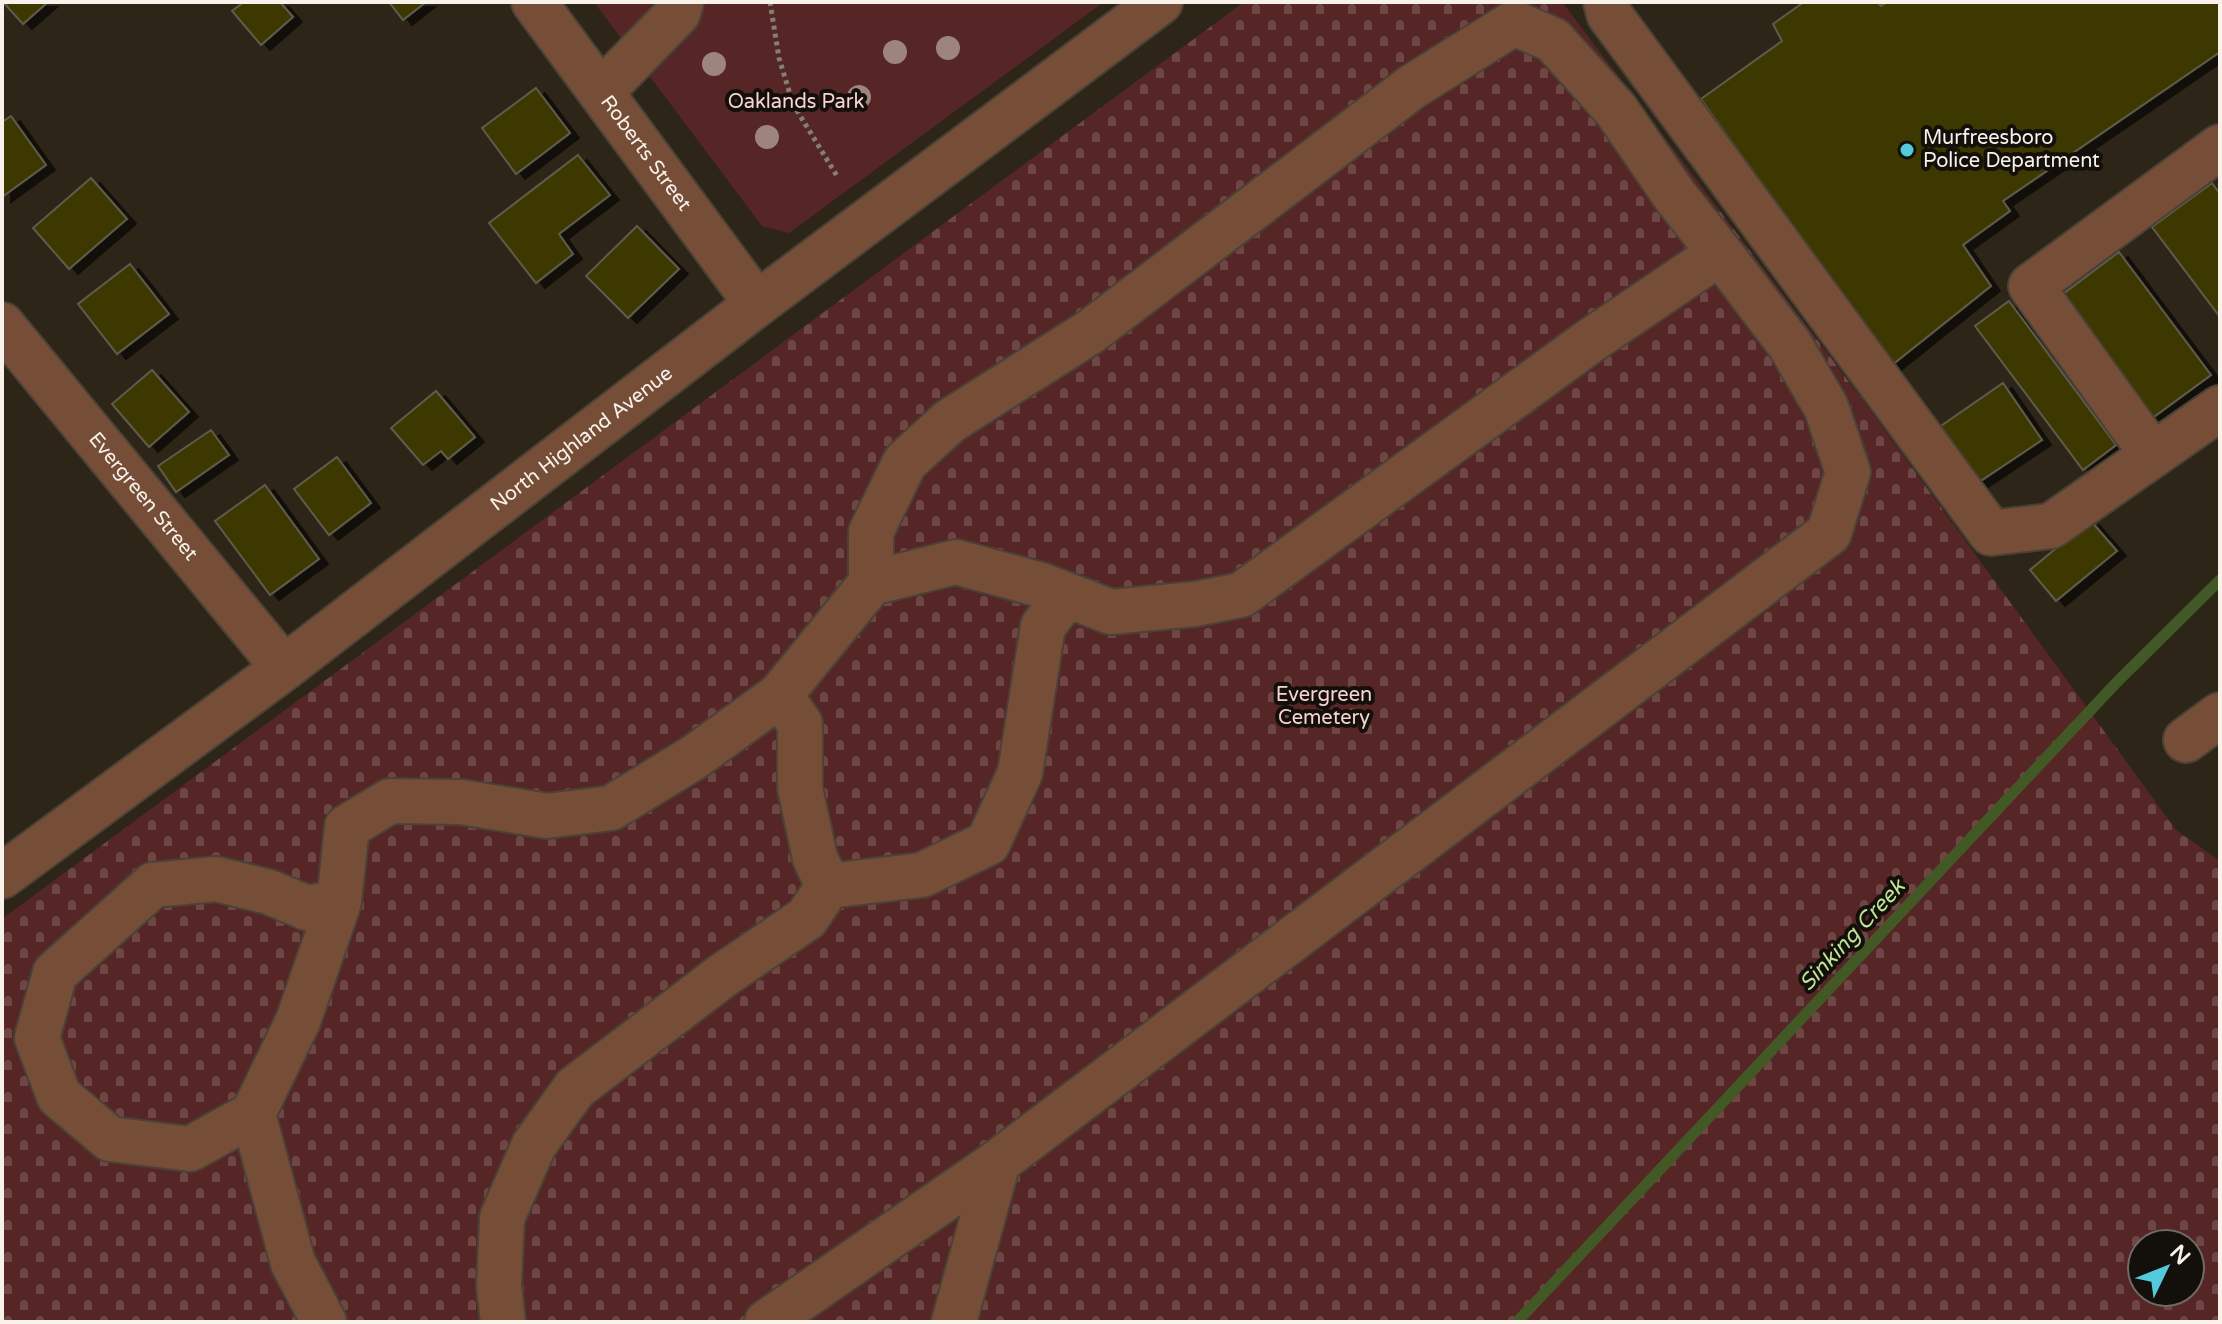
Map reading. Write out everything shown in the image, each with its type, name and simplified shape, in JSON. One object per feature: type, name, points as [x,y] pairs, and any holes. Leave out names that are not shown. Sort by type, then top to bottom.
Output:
[{"type":"street","name":"Roberts Street","points":[[534,2],[757,304]]},
{"type":"street","points":[[601,92],[678,13],[681,2]]},
{"type":"street","name":"North Highland Avenue","points":[[2,876],[284,668],[757,304],[1160,2]]},
{"type":"street","points":[[1606,2],[1609,14],[1991,533],[2051,526],[2220,408]]},
{"type":"street","points":[[767,1322],[998,1162],[1829,533],[1848,472],[1826,407],[1790,345],[1675,196],[1616,110],[1553,40],[1514,23],[1412,87],[1090,332],[950,421],[905,462],[871,532],[871,583]]},
{"type":"street","points":[[2153,455],[2031,286],[2220,147]]},
{"type":"street","points":[[339,902],[307,908],[269,892],[216,879],[153,885],[55,973],[37,1038],[59,1096],[110,1139],[190,1149],[253,1114],[298,1021],[339,902],[347,827],[390,801],[461,802],[547,816],[611,808],[693,758],[780,695],[871,583],[956,562],[1067,595],[1111,612],[1195,604],[1241,595],[1590,341],[1720,253]]},
{"type":"street","name":"Evergreen Street","points":[[2,325],[284,668]]},
{"type":"street","points":[[828,886],[922,875],[988,843],[1020,773],[1043,626],[1067,595]]},
{"type":"street","points":[[780,695],[800,724],[800,788],[815,858],[828,886]]},
{"type":"street","points":[[503,1322],[499,1286],[502,1218],[534,1145],[575,1088],[722,976],[807,918],[828,886]]},
{"type":"street","points":[[253,1114],[293,1263],[324,1322]]},
{"type":"street","points":[[954,1322],[998,1162]]},
{"type":"path","points":[[770,2],[779,58],[793,104],[837,176]]},
{"type":"green space","name":"Oaklands Park","points":[[594,2],[1104,2],[789,233],[762,226]]},
{"type":"green space","name":"Evergreen Cemetery","points":[[1244,2],[1562,2],[1865,403],[2176,830],[2220,861],[2220,1322],[2,1322],[2,919]]},
{"type":"building","points":[[3,2],[48,2],[23,24]]},
{"type":"building","points":[[244,2],[280,2],[293,17],[261,45],[232,11]]},
{"type":"building","points":[[389,2],[426,2],[403,20]]},
{"type":"building","name":"Murfreesboro Police Department","points":[[1804,2],[1877,2],[1881,6],[1887,2],[2220,2],[2220,52],[2003,201],[2010,211],[1963,245],[1991,286],[1892,365],[1701,99],[1782,41],[1773,24]]},
{"type":"building","points":[[536,88],[570,133],[516,174],[482,128]]},
{"type":"building","points":[[11,116],[46,165],[2,197],[2,122]]},
{"type":"building","points":[[578,155],[610,195],[559,234],[573,254],[536,283],[489,223]]},
{"type":"building","points":[[91,178],[127,219],[69,269],[33,228]]},
{"type":"building","points":[[2212,183],[2220,194],[2220,317],[2152,227]]},
{"type":"building","points":[[637,226],[679,269],[628,318],[586,276]]},
{"type":"building","points":[[2119,252],[2211,375],[2151,419],[2059,297]]},
{"type":"building","points":[[130,264],[169,314],[117,354],[78,304]]},
{"type":"building","points":[[2009,301],[2116,445],[2083,470],[1975,326]]},
{"type":"building","points":[[152,370],[189,412],[149,447],[112,404]]},
{"type":"building","points":[[2003,383],[2042,440],[1976,484],[1938,428]]},
{"type":"building","points":[[436,391],[475,437],[448,459],[441,451],[423,465],[391,428]]},
{"type":"building","points":[[211,430],[229,455],[176,492],[158,466]]},
{"type":"building","points":[[337,457],[371,503],[329,535],[294,489]]},
{"type":"building","points":[[265,485],[319,559],[270,595],[215,521]]},
{"type":"building","points":[[2090,520],[2117,551],[2056,601],[2030,570]]},
{"type":"waterway","name":"Sinking Creek","points":[[1517,1322],[2117,682],[2220,580]]},
{"type":"place","name":"Murfreesboro Police Department","points":[[1907,150]]}]
